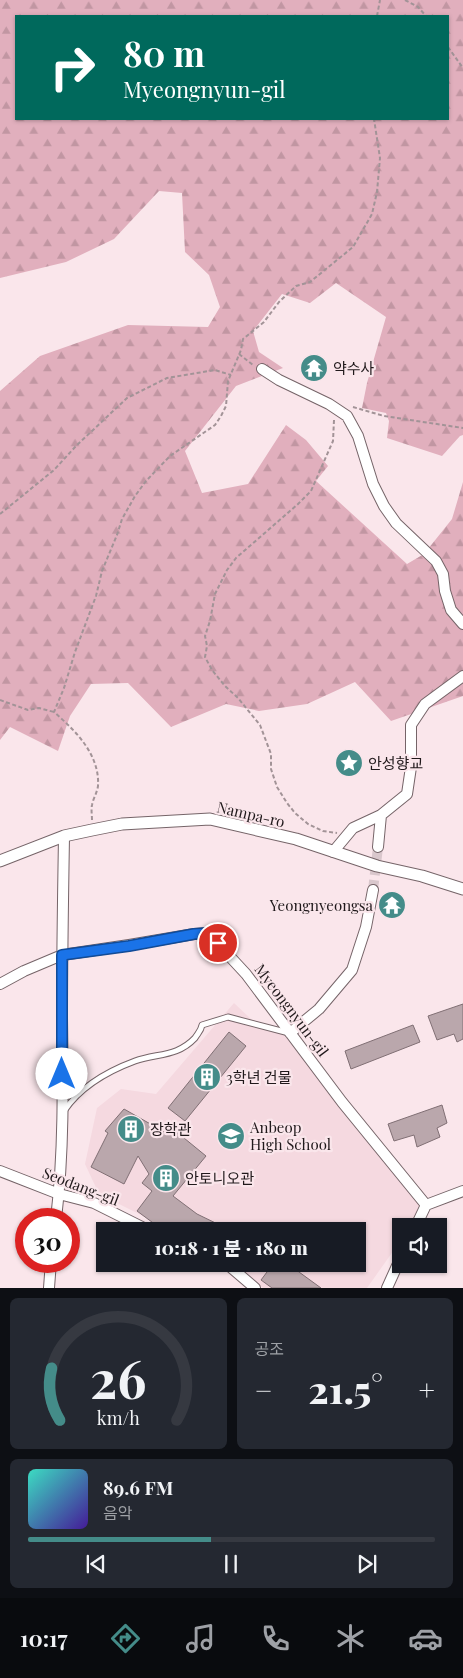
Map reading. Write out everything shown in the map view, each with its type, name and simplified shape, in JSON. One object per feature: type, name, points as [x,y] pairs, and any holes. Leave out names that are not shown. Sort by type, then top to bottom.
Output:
[{"type":"street","points":[[262,369],[347,416],[358,436],[373,484],[384,506],[396,523],[436,561],[443,574],[444,591],[451,610],[463,624]]},
{"type":"street","points":[[333,852],[354,828],[381,815],[407,794],[411,767],[411,725],[425,704],[463,676]]},
{"type":"street","points":[[378,847],[381,815]]},
{"type":"street","name":"Nampa-ro","points":[[0,861],[64,836],[92,830],[122,824],[210,819],[296,839],[376,866],[422,876],[463,889]]},
{"type":"street","points":[[57,1208],[63,1113],[62,955],[64,836]]},
{"type":"street","points":[[290,1033],[318,1010],[352,970],[366,927],[373,890]]},
{"type":"street","name":"Myeongnyun-gil","points":[[0,984],[24,971],[62,955],[208,933],[246,974],[371,1138],[426,1205]]},
{"type":"street","name":"Seodang-gil","points":[[0,1171],[59,1194],[94,1203],[132,1222]]},
{"type":"street","points":[[420,1218],[426,1205],[463,1191]]},
{"type":"street","points":[[236,1272],[255,1288]]},
{"type":"street","points":[[49,1288],[50,1273]]},
{"type":"street","points":[[387,1288],[394,1273]]},
{"type":"lane","points":[[63,1113],[88,1085],[106,1074],[136,1061],[176,1052],[190,1044],[201,1031],[202,1025],[228,1017],[290,1033]]},
{"type":"path","points":[[377,15],[380,0]]},
{"type":"path","points":[[405,0],[418,7],[425,15]]},
{"type":"path","points":[[449,48],[463,68]]},
{"type":"path","points":[[54,712],[96,596],[102,571],[122,519],[146,481],[170,456],[215,425],[226,406],[228,381],[243,340],[264,322],[279,302],[296,286],[310,282],[352,247],[372,214],[377,192],[380,158],[374,120]]},
{"type":"path","points":[[239,354],[262,369]]},
{"type":"path","points":[[0,514],[54,470],[76,446],[127,398],[167,378],[215,370],[231,375]]},
{"type":"path","points":[[348,835],[323,831],[308,824],[295,813],[277,787],[271,769],[271,754],[260,725],[212,670],[205,657],[207,646],[205,636],[215,594],[227,570],[236,558],[298,504],[310,490],[333,441],[335,414],[333,407],[353,406],[384,416],[463,428]]},
{"type":"path","points":[[0,700],[28,710],[40,708],[54,712],[83,741],[90,752],[96,769],[98,786],[92,806],[92,830]]},
{"type":"shaded area","name":"Anbeop High School","points":[[234,1003],[252,1020],[288,1035],[426,1205],[417,1218],[392,1218],[392,1253],[367,1288],[263,1288],[244,1272],[366,1272],[366,1222],[155,1222],[99,1194],[85,1164],[97,1108],[121,1089],[156,1094]]},
{"type":"green space","points":[[0,0],[463,0],[463,435],[442,456],[387,438],[389,421],[386,413],[362,408],[367,383],[386,317],[336,283],[310,303],[282,294],[253,331],[259,352],[283,368],[236,386],[185,451],[202,493],[248,484],[286,425],[306,440],[328,466],[316,481],[407,564],[424,554],[452,519],[463,482],[463,696],[391,721],[355,682],[307,704],[259,711],[226,704],[171,727],[128,683],[91,684],[70,716],[58,751],[10,727],[0,740],[0,391],[40,356],[128,325],[208,327],[220,307],[209,275],[185,252],[182,193],[159,191],[114,239],[66,262],[0,278]]},
{"type":"building","points":[[463,1004],[463,1039],[457,1042],[454,1034],[437,1040],[428,1016]]},
{"type":"building","points":[[413,1025],[420,1042],[351,1069],[345,1051]]},
{"type":"building","name":"3학년 건물","points":[[229,1032],[246,1046],[185,1121],[168,1108]]},
{"type":"building","points":[[442,1105],[447,1123],[437,1128],[440,1137],[417,1147],[414,1135],[394,1141],[388,1124]]},
{"type":"building","points":[[124,1109],[168,1134],[173,1129],[206,1156],[173,1196],[197,1214],[213,1222],[152,1222],[137,1211],[152,1191],[142,1183],[149,1174],[138,1156],[124,1184],[91,1167],[108,1133],[105,1131]]},
{"type":"building","points":[[267,1272],[299,1272],[321,1288],[272,1288],[261,1280]]},
{"type":"tunnel","points":[[373,890],[378,847]]},
{"type":"place","name":"약수사","points":[[314,368]]},
{"type":"place","name":"안성향교","points":[[349,763]]},
{"type":"place","name":"Yeongnyeongsa","points":[[392,905]]},
{"type":"place","name":"3학년 건물","points":[[207,1077]]},
{"type":"place","name":"장학관","points":[[131,1129]]},
{"type":"place","name":"Anbeop High School","points":[[231,1136]]},
{"type":"place","name":"안토니오관","points":[[166,1178]]},
{"type":"route","points":[[62,1074],[62,955],[129,946],[194,934],[208,933],[218,943]]}]
